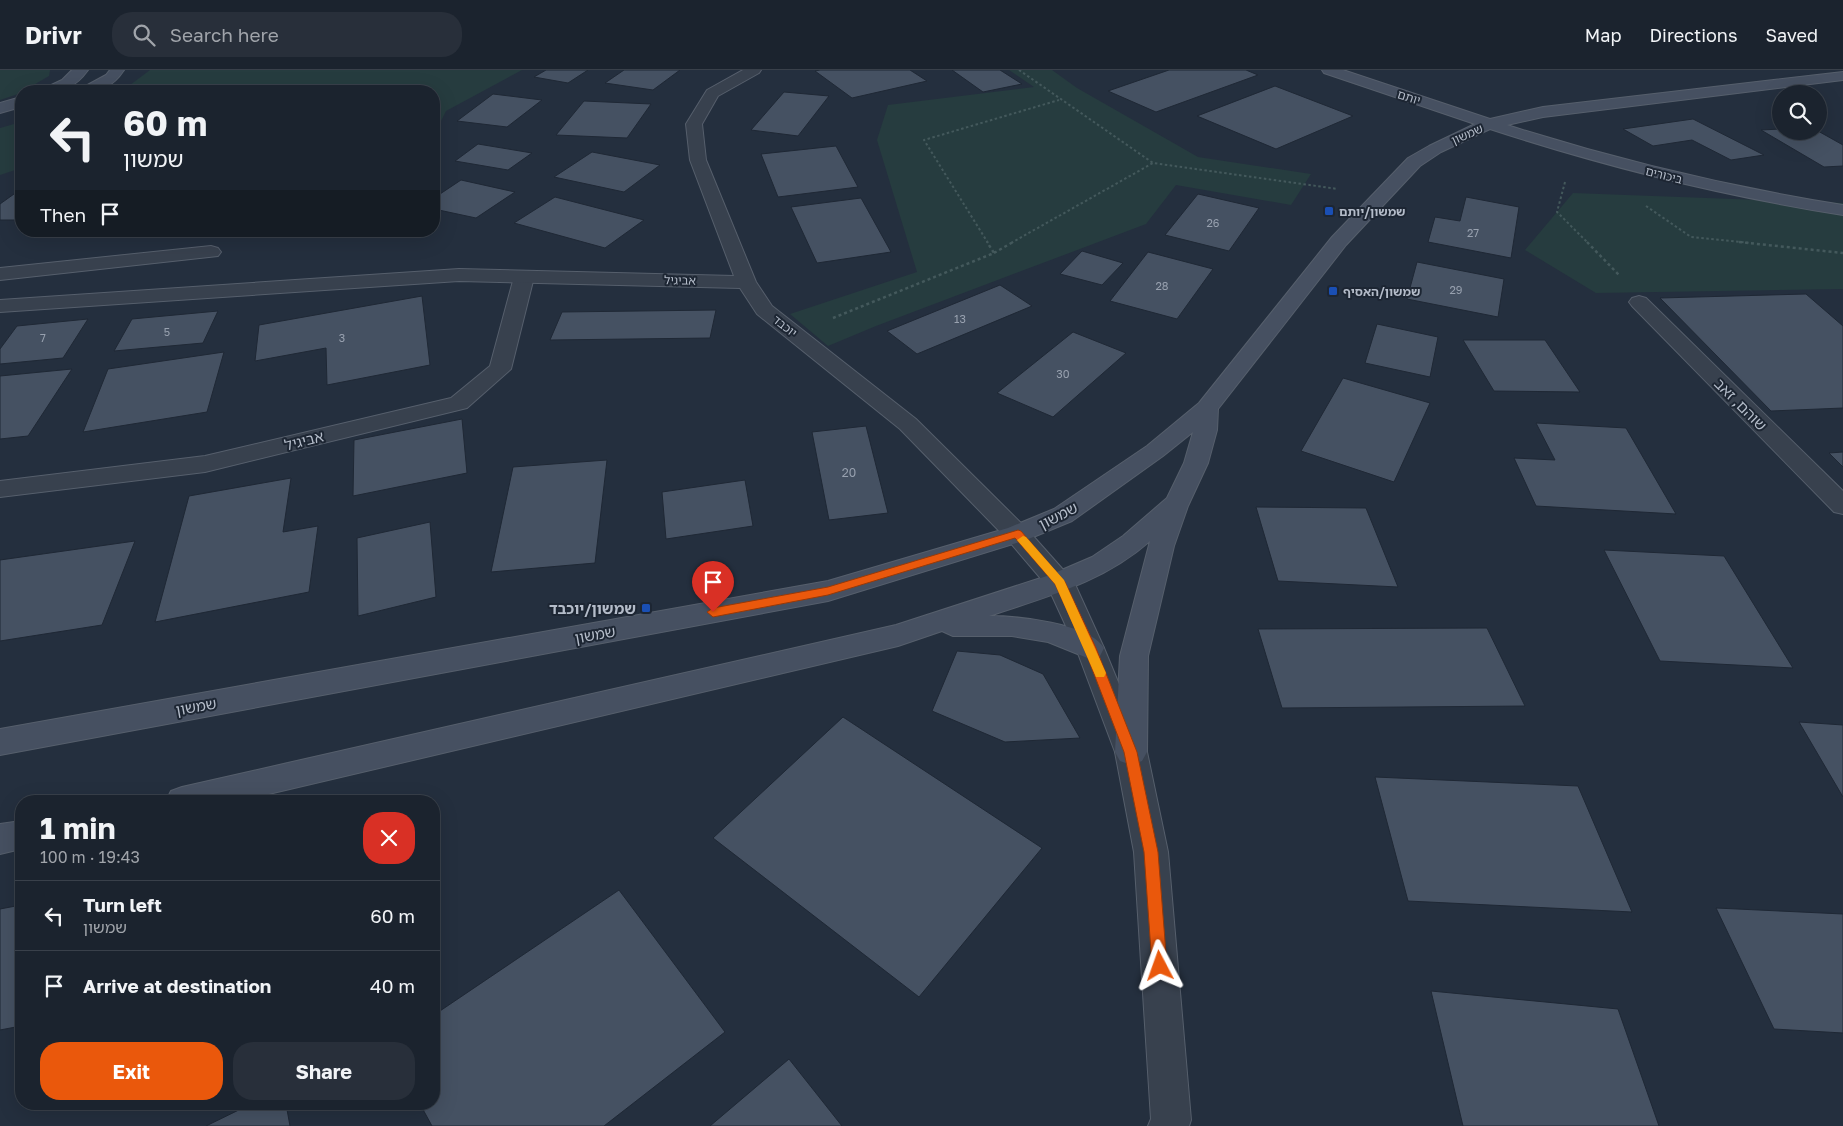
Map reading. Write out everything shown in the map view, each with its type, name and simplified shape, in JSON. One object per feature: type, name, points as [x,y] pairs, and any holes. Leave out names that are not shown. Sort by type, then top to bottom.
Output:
[{"type":"street","points":[[63,85],[81,70]]},
{"type":"street","points":[[98,85],[111,78],[117,70]]},
{"type":"street","name":"יוכבד","points":[[754,70],[712,93],[694,124],[698,160],[746,282],[764,310],[908,424],[1018,534],[1060,582],[1090,648],[1131,752],[1151,852],[1171,1120],[1168,1126]]},
{"type":"street","name":"יותם","points":[[1330,70],[1488,124]]},
{"type":"street","name":"שמשון","points":[[0,742],[828,591],[1018,534],[1063,515],[1155,451],[1207,408],[1340,241],[1446,130],[1488,124],[1542,112],[1843,76]]},
{"type":"street","points":[[1421,101],[1469,111],[1542,112]]},
{"type":"street","points":[[1421,101],[1446,130]]},
{"type":"street","points":[[0,108],[15,104]]},
{"type":"street","points":[[1542,112],[1529,121],[1526,127],[1544,142]]},
{"type":"street","points":[[0,121],[15,117]]},
{"type":"street","name":"ביכורים","points":[[1488,124],[1544,142],[1698,184],[1804,205],[1843,210]]},
{"type":"street","points":[[1414,162],[1455,148],[1490,144],[1544,142]]},
{"type":"street","points":[[0,274],[211,252]]},
{"type":"street","name":"אביגיל","points":[[0,306],[459,276],[746,282]]},
{"type":"street","name":"אביגיל","points":[[0,489],[205,464],[459,403],[500,369],[524,277]]},
{"type":"street","name":"שוהם, זאב","points":[[1639,302],[1843,506]]},
{"type":"street","points":[[1131,752],[1134,656],[1161,546],[1177,503],[1196,463],[1205,430],[1207,408]]},
{"type":"street","points":[[898,636],[1060,582],[1101,564],[1132,542],[1177,503]]},
{"type":"street","points":[[208,795],[898,636],[960,624],[1012,626],[1052,632],[1090,648]]},
{"type":"street","points":[[0,839],[15,836]]},
{"type":"path","points":[[1019,70],[1059,100],[1153,163],[1383,196]]},
{"type":"path","points":[[994,253],[924,140],[1059,100]]},
{"type":"path","points":[[842,313],[994,253],[1153,163]]},
{"type":"path","points":[[1567,176],[1558,212],[1615,269],[1639,302]]},
{"type":"green space","points":[[0,70],[50,70],[49,76],[34,85],[15,85],[15,95],[0,100]]},
{"type":"green space","points":[[150,70],[522,70],[446,111],[440,123],[440,85],[130,85]]},
{"type":"green space","points":[[1009,70],[1052,70],[1077,88],[1198,157],[1311,174],[1291,205],[1176,185],[1146,224],[828,346],[790,314],[917,272],[877,140],[888,105],[1034,87]]},
{"type":"green space","points":[[15,124],[15,170],[0,175],[0,128]]},
{"type":"green space","points":[[1573,193],[1843,203],[1843,289],[1596,293],[1525,250]]},
{"type":"building","points":[[546,70],[588,70],[568,83],[534,77]]},
{"type":"building","points":[[624,70],[680,70],[653,90],[605,83]]},
{"type":"building","points":[[910,70],[927,81],[852,98],[815,71]]},
{"type":"building","points":[[952,70],[1000,70],[1022,84],[983,92]]},
{"type":"building","points":[[1169,70],[1246,70],[1258,75],[1156,112],[1108,91]]},
{"type":"building","points":[[1275,86],[1353,116],[1276,149],[1197,116]]},
{"type":"building","points":[[784,92],[829,96],[798,136],[751,130]]},
{"type":"building","points":[[493,94],[542,100],[507,127],[457,121]]},
{"type":"building","points":[[584,101],[651,104],[627,138],[556,135]]},
{"type":"building","points":[[1693,119],[1764,155],[1731,160],[1692,140],[1653,146],[1623,129]]},
{"type":"building","points":[[1772,129],[1772,136],[1761,130]]},
{"type":"building","points":[[1827,136],[1843,145],[1843,166],[1824,167],[1778,140],[1827,140]]},
{"type":"building","points":[[478,144],[532,153],[508,170],[455,161]]},
{"type":"building","points":[[836,146],[858,187],[778,197],[761,154]]},
{"type":"building","points":[[592,152],[660,165],[624,192],[554,177]]},
{"type":"building","points":[[461,180],[515,192],[476,218],[440,210],[440,194]]},
{"type":"building","points":[[15,193],[15,220],[0,220],[0,204]]},
{"type":"building","points":[[1198,194],[1259,208],[1229,251],[1165,235]]},
{"type":"building","points":[[555,197],[644,220],[605,248],[514,223]]},
{"type":"building","points":[[1466,197],[1519,207],[1511,258],[1428,242],[1435,217],[1460,221]]},
{"type":"building","points":[[861,198],[891,252],[817,263],[791,207]]},
{"type":"building","points":[[1082,251],[1123,263],[1102,285],[1060,274]]},
{"type":"building","points":[[1148,252],[1213,269],[1177,319],[1110,301]]},
{"type":"building","points":[[1417,262],[1504,279],[1498,317],[1407,299]]},
{"type":"building","points":[[1000,285],[1032,306],[917,354],[887,331]]},
{"type":"building","points":[[1806,294],[1843,326],[1843,408],[1771,411],[1660,298]]},
{"type":"building","points":[[422,296],[430,365],[327,385],[326,348],[255,361],[259,325]]},
{"type":"building","points":[[716,310],[710,338],[550,340],[562,312]]},
{"type":"building","points":[[218,311],[203,343],[114,351],[132,319]]},
{"type":"building","points":[[88,319],[63,358],[0,364],[0,349],[17,326]]},
{"type":"building","points":[[1377,324],[1438,337],[1430,377],[1365,363]]},
{"type":"building","points":[[1073,332],[1126,353],[1053,417],[997,393]]},
{"type":"building","points":[[1463,340],[1545,340],[1580,392],[1494,391]]},
{"type":"building","points":[[224,352],[207,412],[83,432],[108,369]]},
{"type":"building","points":[[72,369],[28,436],[0,439],[0,376]]},
{"type":"building","points":[[1343,378],[1430,403],[1394,482],[1301,451]]},
{"type":"building","points":[[462,419],[467,473],[353,496],[354,440]]},
{"type":"building","points":[[1536,423],[1626,428],[1676,514],[1536,506],[1514,458],[1555,460]]},
{"type":"building","points":[[866,426],[888,513],[829,520],[812,432]]},
{"type":"building","points":[[1843,452],[1843,467],[1829,453]]},
{"type":"building","points":[[607,460],[595,563],[491,572],[513,467]]},
{"type":"building","points":[[291,478],[283,532],[318,526],[309,592],[155,622],[189,496]]},
{"type":"building","points":[[745,480],[753,526],[666,539],[662,492]]},
{"type":"building","points":[[1256,507],[1366,508],[1398,587],[1278,581]]},
{"type":"building","points":[[430,522],[436,597],[358,616],[357,538]]},
{"type":"building","points":[[135,541],[102,625],[0,641],[0,560]]},
{"type":"building","points":[[1604,550],[1724,556],[1793,668],[1660,661]]},
{"type":"building","points":[[1487,628],[1525,706],[1282,708],[1258,629]]},
{"type":"building","points":[[957,651],[1000,655],[1043,674],[1080,738],[1005,742],[932,711]]},
{"type":"building","points":[[843,717],[1042,848],[919,997],[713,838]]},
{"type":"building","points":[[1799,722],[1843,725],[1843,797]]},
{"type":"building","points":[[1375,777],[1578,786],[1632,912],[1408,901]]},
{"type":"building","points":[[619,890],[725,1032],[604,1126],[432,1126],[423,1110],[440,1110],[440,1011]]},
{"type":"building","points":[[15,906],[15,1027],[0,1030],[0,909]]},
{"type":"building","points":[[1716,908],[1843,914],[1843,1033],[1774,1029]]},
{"type":"building","points":[[1431,991],[1618,1009],[1659,1126],[1463,1126]]},
{"type":"building","points":[[789,1059],[842,1126],[710,1126]]},
{"type":"building","points":[[239,1110],[287,1110],[290,1126],[206,1126]]},
{"type":"slow traffic","points":[[1023,540],[1060,582],[1100,673]]},
{"type":"place","name":"שמשון/יותם","points":[[1329,211]]},
{"type":"place","name":"שמשון/האסיף","points":[[1333,291]]},
{"type":"place","name":"שמשון/יוכבד","points":[[646,608]]},
{"type":"route","points":[[713,612],[828,591],[1018,534],[1060,582],[1090,648],[1131,752],[1151,852],[1160,966]]}]
